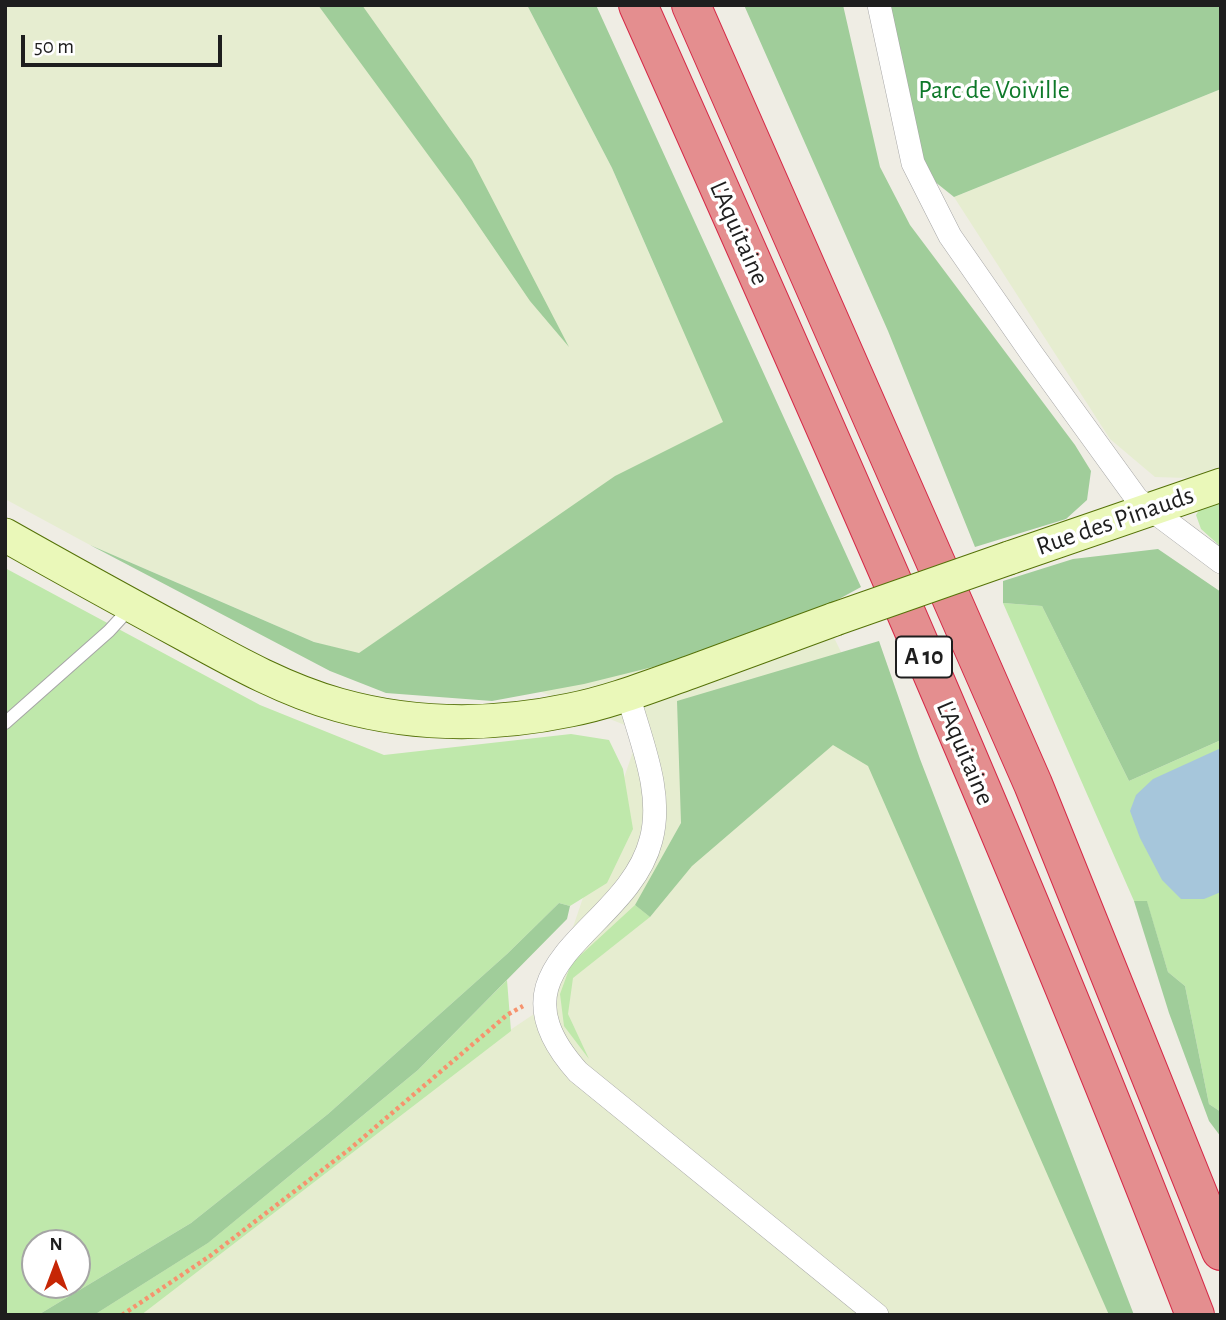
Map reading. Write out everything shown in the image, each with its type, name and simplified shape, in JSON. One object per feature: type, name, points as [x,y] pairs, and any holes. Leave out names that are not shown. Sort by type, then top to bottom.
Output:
[{"type":"highway","name":"L'Aquitaine","points":[[638,5],[986,802],[1195,1315]]},
{"type":"highway","name":"L'Aquitaine","points":[[691,5],[1033,783],[1221,1251]]},
{"type":"street","points":[[878,5],[913,163],[950,236],[1137,499],[1221,562]]},
{"type":"street","name":"Rue des Pinauds","points":[[5,535],[245,667],[295,691],[385,715],[431,721],[473,721],[571,710],[628,694],[1221,485]]},
{"type":"street","points":[[628,694],[647,758],[654,802],[651,840],[633,880],[567,952],[550,976],[544,1000],[547,1025],[559,1050],[578,1072],[877,1315]]},
{"type":"lane","points":[[5,723],[109,631],[132,606]]},
{"type":"path","points":[[122,1315],[210,1256],[351,1148],[516,1008],[544,1000]]},
{"type":"green space","points":[[5,5],[527,5],[612,168],[666,292],[876,724],[1109,1315],[84,1315],[546,1006],[640,731],[390,632],[359,654],[314,642],[90,545],[5,499]]},
{"type":"green space","points":[[318,5],[362,5],[472,160],[569,347],[530,301],[459,197]]},
{"type":"green space","points":[[527,5],[596,5],[861,587],[766,639],[584,684],[492,701],[386,693],[330,671],[90,545],[314,642],[359,653],[615,476],[723,422],[612,168]]},
{"type":"green space","points":[[744,5],[843,5],[880,167],[910,225],[1075,445],[1091,471],[1087,500],[1066,519],[975,547],[888,331]]},
{"type":"green space","name":"Parc de Voiville","points":[[890,5],[1221,5],[1221,89],[954,197],[934,181],[921,156]]},
{"type":"green space","points":[[1221,89],[1221,466],[1187,478],[1155,477],[1110,439],[954,197]]},
{"type":"green space","points":[[1221,501],[1221,547],[1201,529],[1196,515],[1201,507]]},
{"type":"green space","points":[[1158,549],[1221,592],[1221,740],[1129,781],[1042,606],[1003,603],[1003,581],[1073,559]]},
{"type":"green space","points":[[5,568],[260,705],[384,755],[571,734],[609,740],[623,769],[633,829],[607,883],[570,906],[559,903],[507,954],[328,1114],[191,1223],[91,1283],[91,1229],[21,1229],[21,1299],[65,1299],[38,1315],[5,1315]]},
{"type":"green space","points":[[1003,603],[1042,606],[1129,781],[1221,740],[1221,1112],[1209,1104],[1185,986],[1168,972],[1147,902],[1134,901]]},
{"type":"green space","points":[[879,641],[920,759],[1134,1315],[1109,1315],[868,766],[833,745],[692,866],[650,917],[635,905],[681,823],[677,701]]},
{"type":"green space","points":[[1134,901],[1147,901],[1168,972],[1185,986],[1209,1104],[1221,1112],[1221,1137],[1209,1121],[1169,1013]]},
{"type":"green space","points":[[559,903],[570,906],[567,919],[418,1070],[208,1243],[94,1315],[38,1315],[65,1299],[91,1299],[91,1283],[191,1223],[328,1114],[507,954]]},
{"type":"green space","points":[[635,905],[650,917],[573,978],[568,1014],[589,1059],[564,1026],[560,994],[571,964]]},
{"type":"green space","points":[[507,980],[511,1031],[141,1315],[94,1315],[208,1243],[418,1070]]},
{"type":"water","points":[[1221,748],[1221,892],[1204,899],[1181,899],[1162,880],[1140,838],[1130,811],[1136,795],[1153,779]]}]
